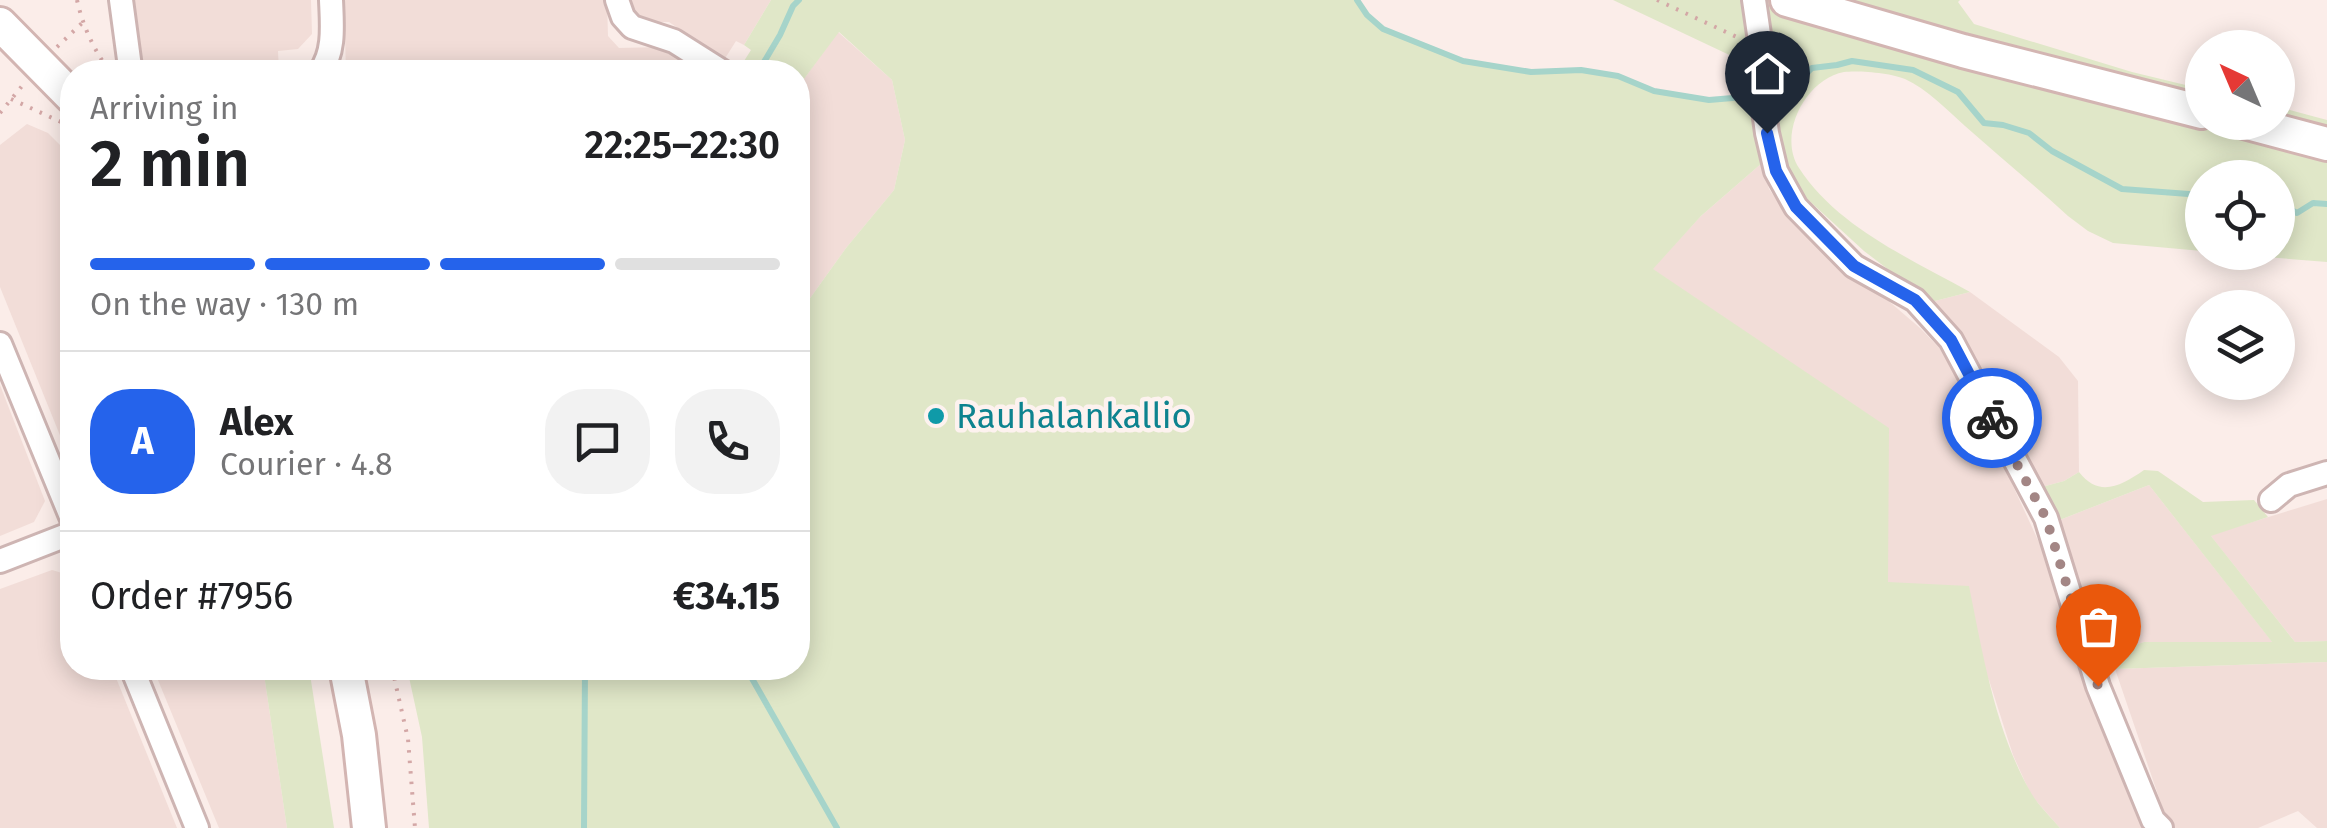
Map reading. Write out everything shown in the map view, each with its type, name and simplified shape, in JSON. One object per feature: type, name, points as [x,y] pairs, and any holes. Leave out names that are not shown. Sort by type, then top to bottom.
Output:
[{"type":"street","points":[[121,0],[129,60]]},
{"type":"street","points":[[328,60],[332,38],[331,0]]},
{"type":"street","points":[[618,0],[623,17],[632,27],[674,41],[704,60]]},
{"type":"street","points":[[1754,0],[1762,96],[1776,171],[1796,207],[1854,266],[1915,300],[1951,340],[2046,518],[2098,686],[2154,820],[2161,828]]},
{"type":"street","points":[[1787,0],[1963,51],[2185,108]]},
{"type":"street","points":[[0,24],[60,85]]},
{"type":"street","points":[[2295,136],[2327,144]]},
{"type":"street","points":[[0,344],[60,490]]},
{"type":"street","points":[[2271,500],[2290,486],[2327,473]]},
{"type":"street","points":[[0,562],[60,538]]},
{"type":"street","points":[[137,680],[197,828]]},
{"type":"street","points":[[348,680],[369,828]]},
{"type":"path","points":[[77,0],[82,22],[101,60]]},
{"type":"path","points":[[1658,0],[1761,48]]},
{"type":"path","points":[[54,50],[82,22]]},
{"type":"path","points":[[0,113],[30,76]]},
{"type":"path","points":[[12,99],[60,121]]},
{"type":"path","points":[[395,680],[408,739],[415,828]]},
{"type":"shaded area","points":[[115,0],[311,0],[312,34],[298,49],[278,51],[278,60],[132,60]]},
{"type":"shaded area","points":[[344,0],[607,0],[608,36],[619,48],[661,47],[680,60],[346,60]]},
{"type":"shaded area","points":[[632,0],[771,0],[744,45],[736,41],[724,60],[669,22],[642,22],[632,13]]},
{"type":"shaded area","points":[[838,32],[892,80],[905,140],[894,190],[810,298],[810,70]]},
{"type":"shaded area","points":[[27,124],[48,133],[60,145],[60,435],[0,287],[0,145]]},
{"type":"shaded area","points":[[1762,163],[1769,189],[1785,212],[1920,328],[1952,361],[2054,575],[2148,828],[2060,828],[2031,795],[2013,755],[1989,680],[1888,582],[1888,428],[1652,269],[1701,216]]},
{"type":"shaded area","points":[[1970,292],[2059,357],[2078,381],[2079,472],[2064,481],[2038,488],[1931,302]]},
{"type":"shaded area","points":[[0,385],[45,501],[34,522],[0,536]]},
{"type":"shaded area","points":[[2149,485],[2273,643],[2144,642],[2108,654],[2052,523]]},
{"type":"shaded area","points":[[2327,499],[2327,641],[2295,642],[2210,535]]},
{"type":"shaded area","points":[[52,570],[60,572],[60,680],[117,680],[177,828],[0,828],[0,589]]},
{"type":"shaded area","points":[[2327,662],[2327,828],[2317,828],[2298,811],[2258,828],[2174,828],[2168,824],[2115,669]]},
{"type":"shaded area","points":[[158,680],[265,680],[287,828],[219,828]]},
{"type":"green space","points":[[771,0],[1357,0],[1383,29],[1463,61],[1531,72],[1581,70],[1618,76],[1654,91],[1709,100],[1748,97],[1740,60],[1613,0],[1960,0],[1974,24],[2185,85],[2185,140],[2295,140],[2295,112],[2327,120],[2327,262],[2295,259],[2295,160],[2185,160],[2185,249],[2113,243],[2068,216],[1921,88],[1892,75],[1850,71],[1818,85],[1799,110],[1791,140],[1799,168],[1833,208],[1854,224],[1970,292],[1931,302],[1864,251],[1804,196],[1781,164],[1762,163],[1701,216],[1653,269],[1889,428],[1888,582],[1969,586],[2008,743],[2033,796],[2060,828],[429,828],[422,737],[410,680],[810,680],[810,298],[894,190],[905,140],[892,80],[839,32],[810,71],[810,60],[745,60],[751,50],[744,45]]},
{"type":"green space","points":[[2144,470],[2158,471],[2203,502],[2254,500],[2268,517],[2211,536],[2295,642],[2327,641],[2327,662],[2115,669],[2108,654],[2144,642],[2272,642],[2149,485],[2052,523],[2038,488],[2079,472],[2094,485],[2110,487]]},
{"type":"green space","points":[[265,680],[311,680],[334,828],[287,828]]},
{"type":"waterway","points":[[765,60],[799,0]]},
{"type":"waterway","points":[[1357,0],[1383,29],[1463,61],[1531,72],[1581,70],[1618,76],[1654,91],[1709,100],[1756,96]]},
{"type":"waterway","points":[[1768,96],[1785,95],[1812,68],[1852,61],[1913,70],[1958,92],[1984,123],[2029,133],[2052,151],[2122,189],[2185,194]]},
{"type":"waterway","points":[[2295,212],[2313,203],[2327,204]]},
{"type":"waterway","points":[[584,828],[585,680]]},
{"type":"waterway","points":[[753,680],[837,828]]},
{"type":"way so far","points":[[1992,418],[2046,518],[2098,686]]},
{"type":"place","name":"Rauhalankallio","points":[[936,416]]},
{"type":"route","points":[[1767,133],[1776,171],[1796,207],[1854,266],[1915,300],[1951,340],[1992,418]]}]
